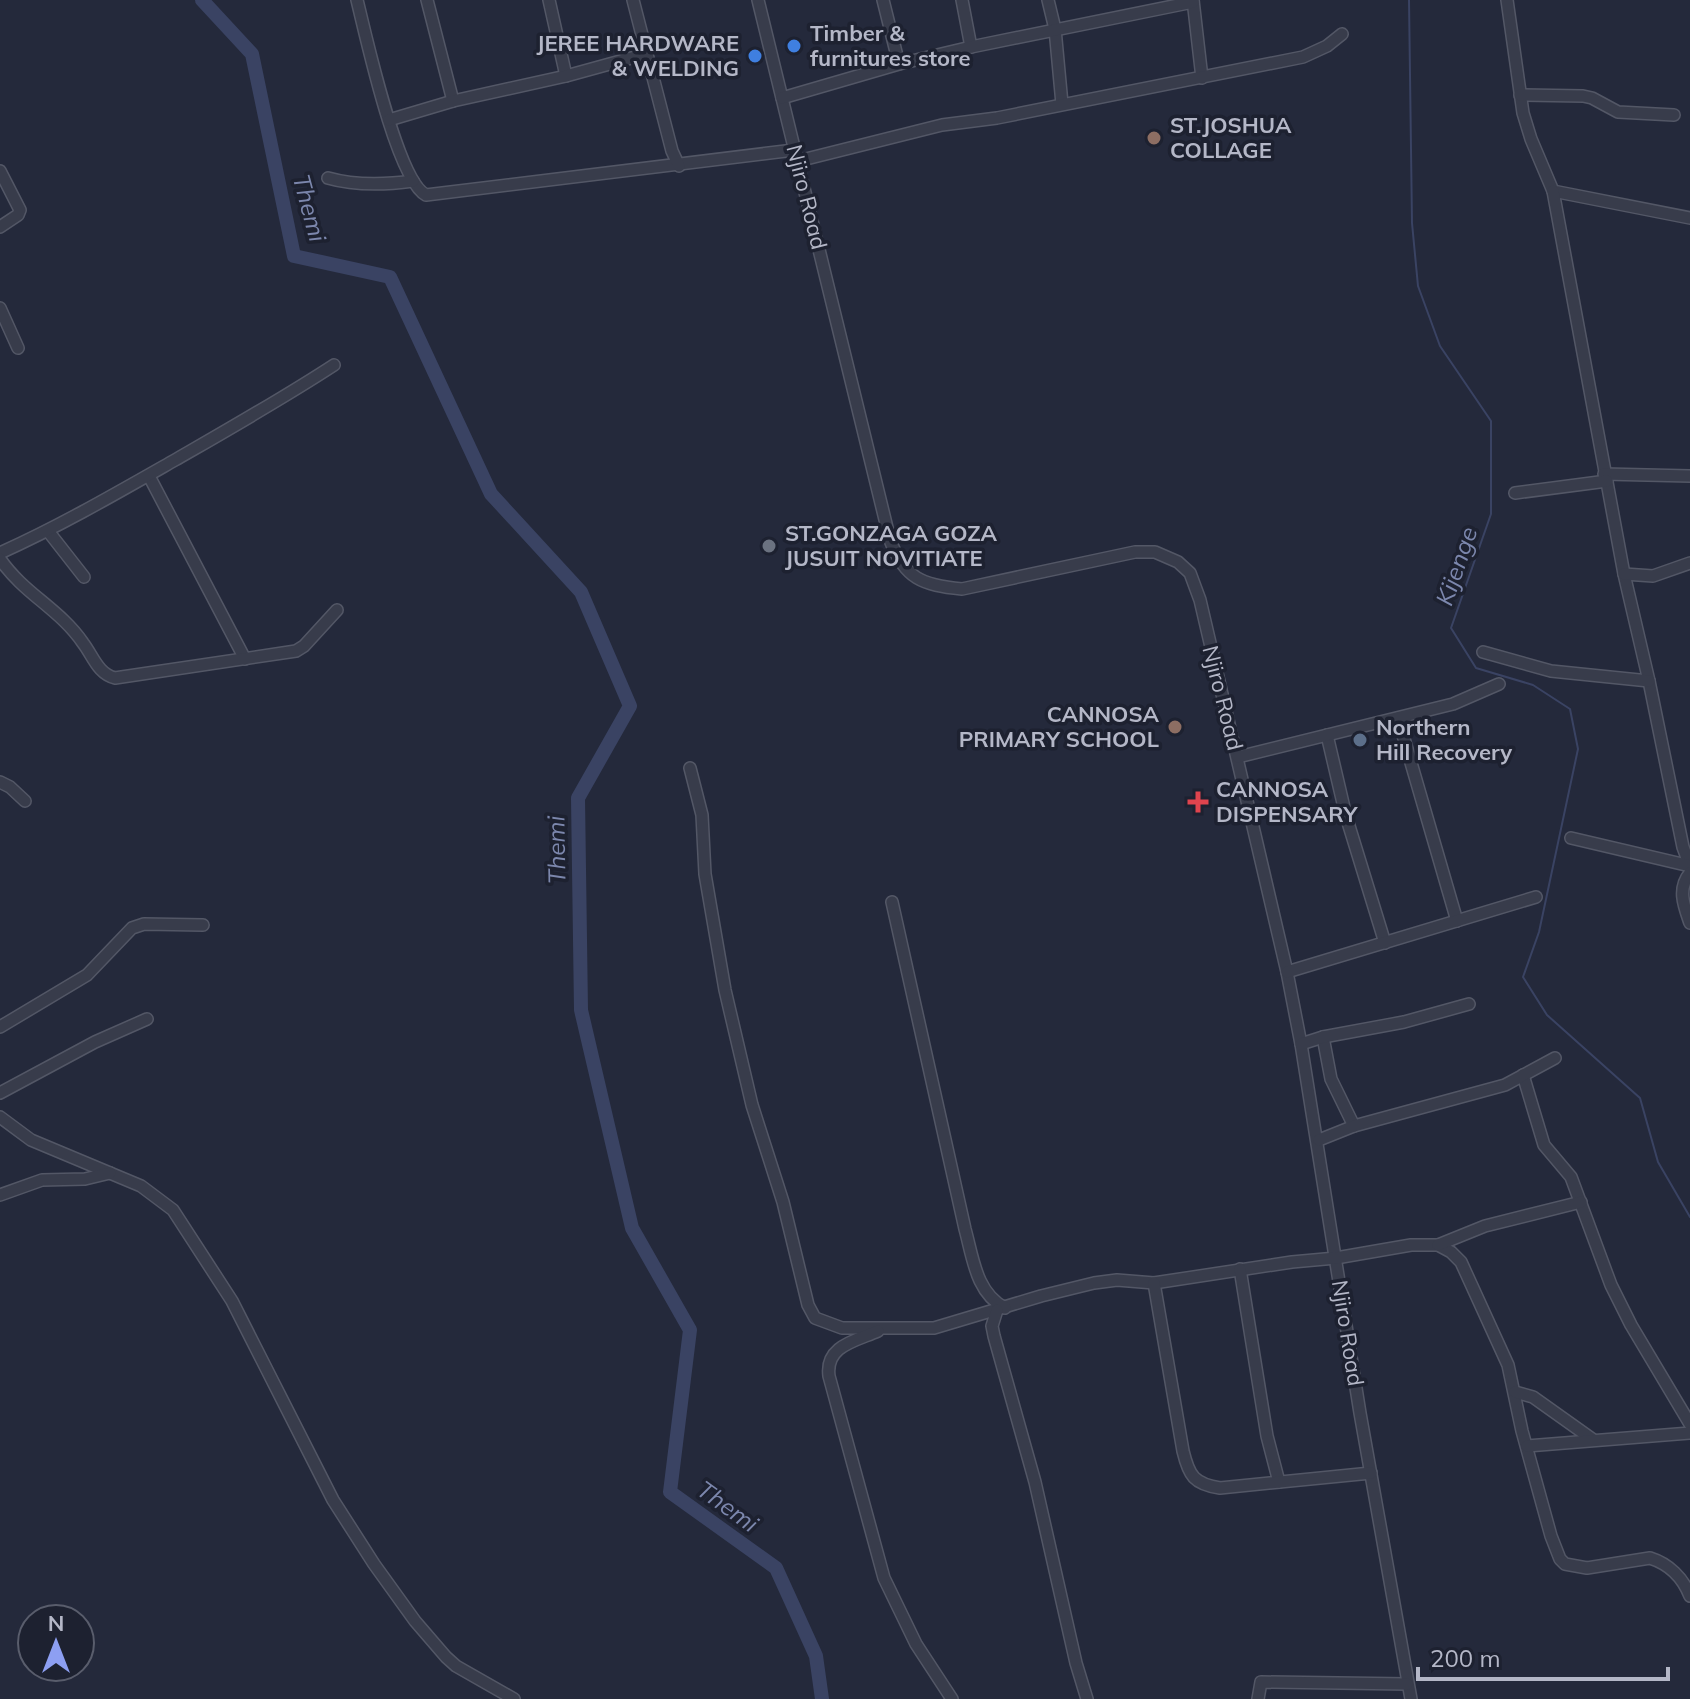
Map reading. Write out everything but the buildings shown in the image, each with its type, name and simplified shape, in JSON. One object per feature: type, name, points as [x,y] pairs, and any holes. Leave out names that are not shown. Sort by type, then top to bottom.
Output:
[{"type":"street","points":[[357,0],[389,120],[413,181],[421,192],[433,195],[796,155],[1303,57],[1327,46],[1342,34]]},
{"type":"street","points":[[427,0],[453,101]]},
{"type":"street","points":[[549,0],[566,76]]},
{"type":"street","points":[[633,0],[672,151],[679,166]]},
{"type":"street","name":"Njiro Road","points":[[758,0],[890,540],[904,568],[919,581],[936,587],[962,589],[1135,552],[1155,552],[1178,562],[1190,573],[1200,600],[1287,972],[1319,1140],[1371,1473],[1411,1699]]},
{"type":"street","points":[[883,0],[899,64]]},
{"type":"street","points":[[962,0],[971,47]]},
{"type":"street","points":[[1048,0],[1055,29],[1062,104]]},
{"type":"street","points":[[1507,0],[1520,95],[1531,139],[1553,191],[1624,574],[1683,847],[1690,866]]},
{"type":"street","points":[[782,98],[971,47],[1193,1],[1202,78]]},
{"type":"street","points":[[389,120],[453,101],[566,76],[646,54]]},
{"type":"street","points":[[1520,95],[1583,96],[1618,112],[1674,115]]},
{"type":"street","points":[[0,171],[20,210],[18,215],[0,227]]},
{"type":"street","points":[[328,178],[382,185],[413,181]]},
{"type":"street","points":[[1553,191],[1690,218]]},
{"type":"street","points":[[0,308],[18,348]]},
{"type":"street","points":[[334,365],[270,407],[0,556],[32,596],[72,628],[100,671],[108,676],[135,676],[296,651],[337,610]]},
{"type":"street","points":[[149,476],[245,659]]},
{"type":"street","points":[[1515,493],[1606,477],[1690,476]]},
{"type":"street","points":[[48,531],[84,577]]},
{"type":"street","points":[[1624,574],[1653,576],[1690,563]]},
{"type":"street","points":[[1483,652],[1551,671],[1649,681]]},
{"type":"street","points":[[1238,757],[1453,704],[1499,684]]},
{"type":"street","points":[[1398,718],[1457,921]]},
{"type":"street","points":[[1327,735],[1346,816],[1385,943]]},
{"type":"street","points":[[690,768],[702,815],[705,874],[725,990],[752,1105],[783,1202],[808,1305],[815,1318],[842,1328],[934,1328],[1094,1283],[1117,1280],[1154,1283],[1411,1245],[1438,1245],[1485,1226],[1581,1202]]},
{"type":"street","points":[[0,782],[25,801]]},
{"type":"street","points":[[1571,838],[1690,866]]},
{"type":"street","points":[[1690,873],[1683,882],[1682,891],[1690,923]]},
{"type":"street","points":[[1287,972],[1536,897]]},
{"type":"street","points":[[892,902],[977,1274],[985,1294],[1001,1309]]},
{"type":"street","points":[[0,1027],[87,975],[132,928],[144,924],[203,925]]},
{"type":"street","points":[[1301,1044],[1404,1022],[1469,1004]]},
{"type":"street","points":[[0,1093],[95,1042],[147,1019]]},
{"type":"street","points":[[1323,1037],[1331,1079],[1354,1126]]},
{"type":"street","points":[[1319,1140],[1354,1126],[1485,1091],[1555,1058]]},
{"type":"street","points":[[1523,1075],[1544,1145],[1571,1177],[1611,1285],[1690,1424]]},
{"type":"street","points":[[0,1117],[31,1140],[141,1186],[173,1210],[232,1301],[351,1531],[415,1621],[456,1666],[514,1699]]},
{"type":"street","points":[[0,1195],[42,1180],[85,1179],[110,1173]]},
{"type":"street","points":[[1438,1245],[1456,1256],[1466,1272],[1508,1365],[1517,1412],[1551,1536],[1565,1564],[1587,1568],[1650,1558],[1675,1572],[1690,1591]]},
{"type":"street","points":[[1240,1269],[1267,1436],[1279,1482]]},
{"type":"street","points":[[1154,1283],[1188,1470],[1204,1486],[1220,1488],[1371,1473]]},
{"type":"street","points":[[1001,1309],[992,1326],[994,1336],[1035,1482],[1087,1699]]},
{"type":"street","points":[[886,1327],[833,1353],[828,1364],[829,1376],[884,1578],[916,1644],[952,1699]]},
{"type":"street","points":[[1515,1392],[1533,1397],[1592,1440]]},
{"type":"street","points":[[1527,1446],[1690,1433]]},
{"type":"street","points":[[1258,1699],[1258,1687],[1267,1680],[1294,1684],[1407,1684]]},
{"type":"waterway","name":"Themi","points":[[202,0],[252,54],[294,256],[390,277],[491,494],[581,592],[630,706],[578,798],[581,1010],[632,1228],[690,1330],[670,1492],[776,1568],[816,1656],[822,1699]]},
{"type":"waterway","name":"Kijenge","points":[[1409,0],[1412,223],[1418,286],[1440,346],[1491,421],[1491,514],[1451,628],[1476,668],[1533,685],[1570,709],[1578,749],[1539,932],[1523,977],[1547,1015],[1640,1098],[1658,1162],[1690,1217]]},
{"type":"place","name":"Timber & furnitures store","points":[[794,46]]},
{"type":"place","name":"JEREE HARDWARE & WELDING","points":[[755,56]]},
{"type":"place","name":"ST.JOSHUA COLLAGE","points":[[1154,138]]},
{"type":"place","name":"ST.GONZAGA GOZA JUSUIT NOVITIATE","points":[[769,546]]},
{"type":"place","name":"CANNOSA PRIMARY SCHOOL","points":[[1175,727]]},
{"type":"place","name":"Northern Hill Recovery","points":[[1360,740]]},
{"type":"place","name":"CANNOSA DISPENSARY","points":[[1198,802]]}]
